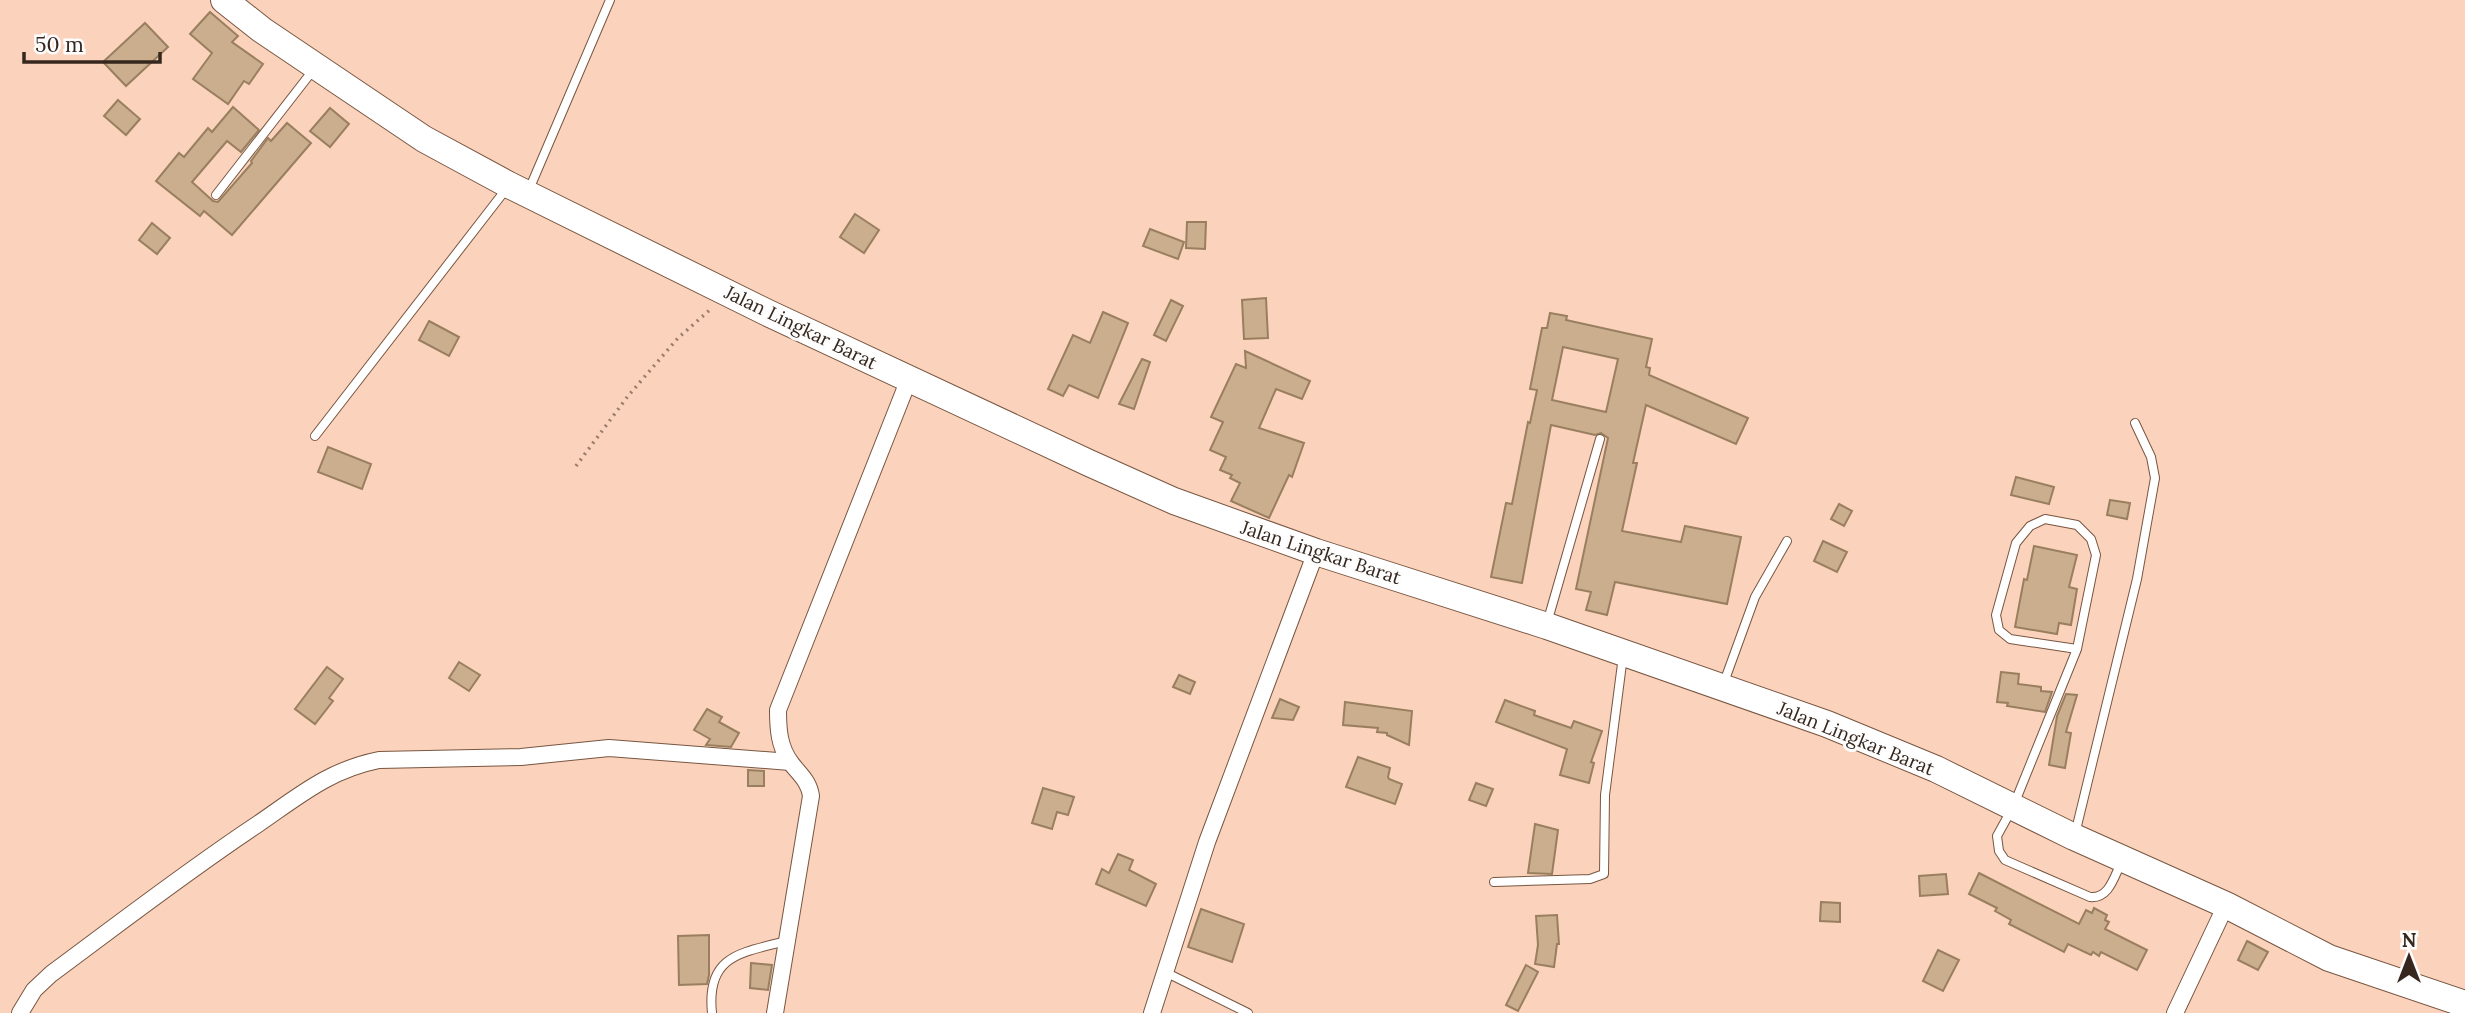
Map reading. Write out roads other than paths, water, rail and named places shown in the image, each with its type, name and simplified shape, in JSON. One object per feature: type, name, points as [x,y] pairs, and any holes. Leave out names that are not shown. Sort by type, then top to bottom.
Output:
[{"type":"highway","name":"Jalan Lingkar Barat","points":[[224,0],[262,30],[424,139],[518,190],[909,379],[1174,501],[1316,552],[1547,626],[1827,723],[1936,769],[2074,837],[2226,905],[2329,958],[2465,1004]]},
{"type":"street","points":[[775,1013],[811,796],[807,781],[790,762],[780,744],[778,710],[909,379]]},
{"type":"street","points":[[1152,1013],[1207,842],[1316,552]]},
{"type":"street","points":[[20,1013],[34,990],[51,974],[219,850],[329,776],[357,764],[379,760],[521,757],[609,748],[790,762]]},
{"type":"street","points":[[2175,1013],[2226,905]]},
{"type":"lane","points":[[315,436],[518,190],[610,0]]},
{"type":"lane","points":[[216,195],[316,67]]},
{"type":"lane","points":[[2074,837],[2137,579],[2155,478],[2151,457],[2135,422]]},
{"type":"lane","points":[[1547,626],[1600,439]]},
{"type":"lane","points":[[2077,649],[2010,639],[1999,630],[1996,615],[2016,543],[2030,526],[2045,519],[2077,525],[2091,539],[2096,555],[2077,649],[2013,807],[1997,836],[1999,851],[2005,860],[2090,897],[2098,898],[2106,894],[2123,859]]},
{"type":"lane","points":[[1722,688],[1755,597],[1787,541]]},
{"type":"lane","points":[[1494,882],[1590,879],[1604,874],[1605,795],[1624,653]]},
{"type":"lane","points":[[712,1013],[710,999],[721,966],[736,954],[786,941]]},
{"type":"lane","points":[[1165,972],[1248,1013]]}]
